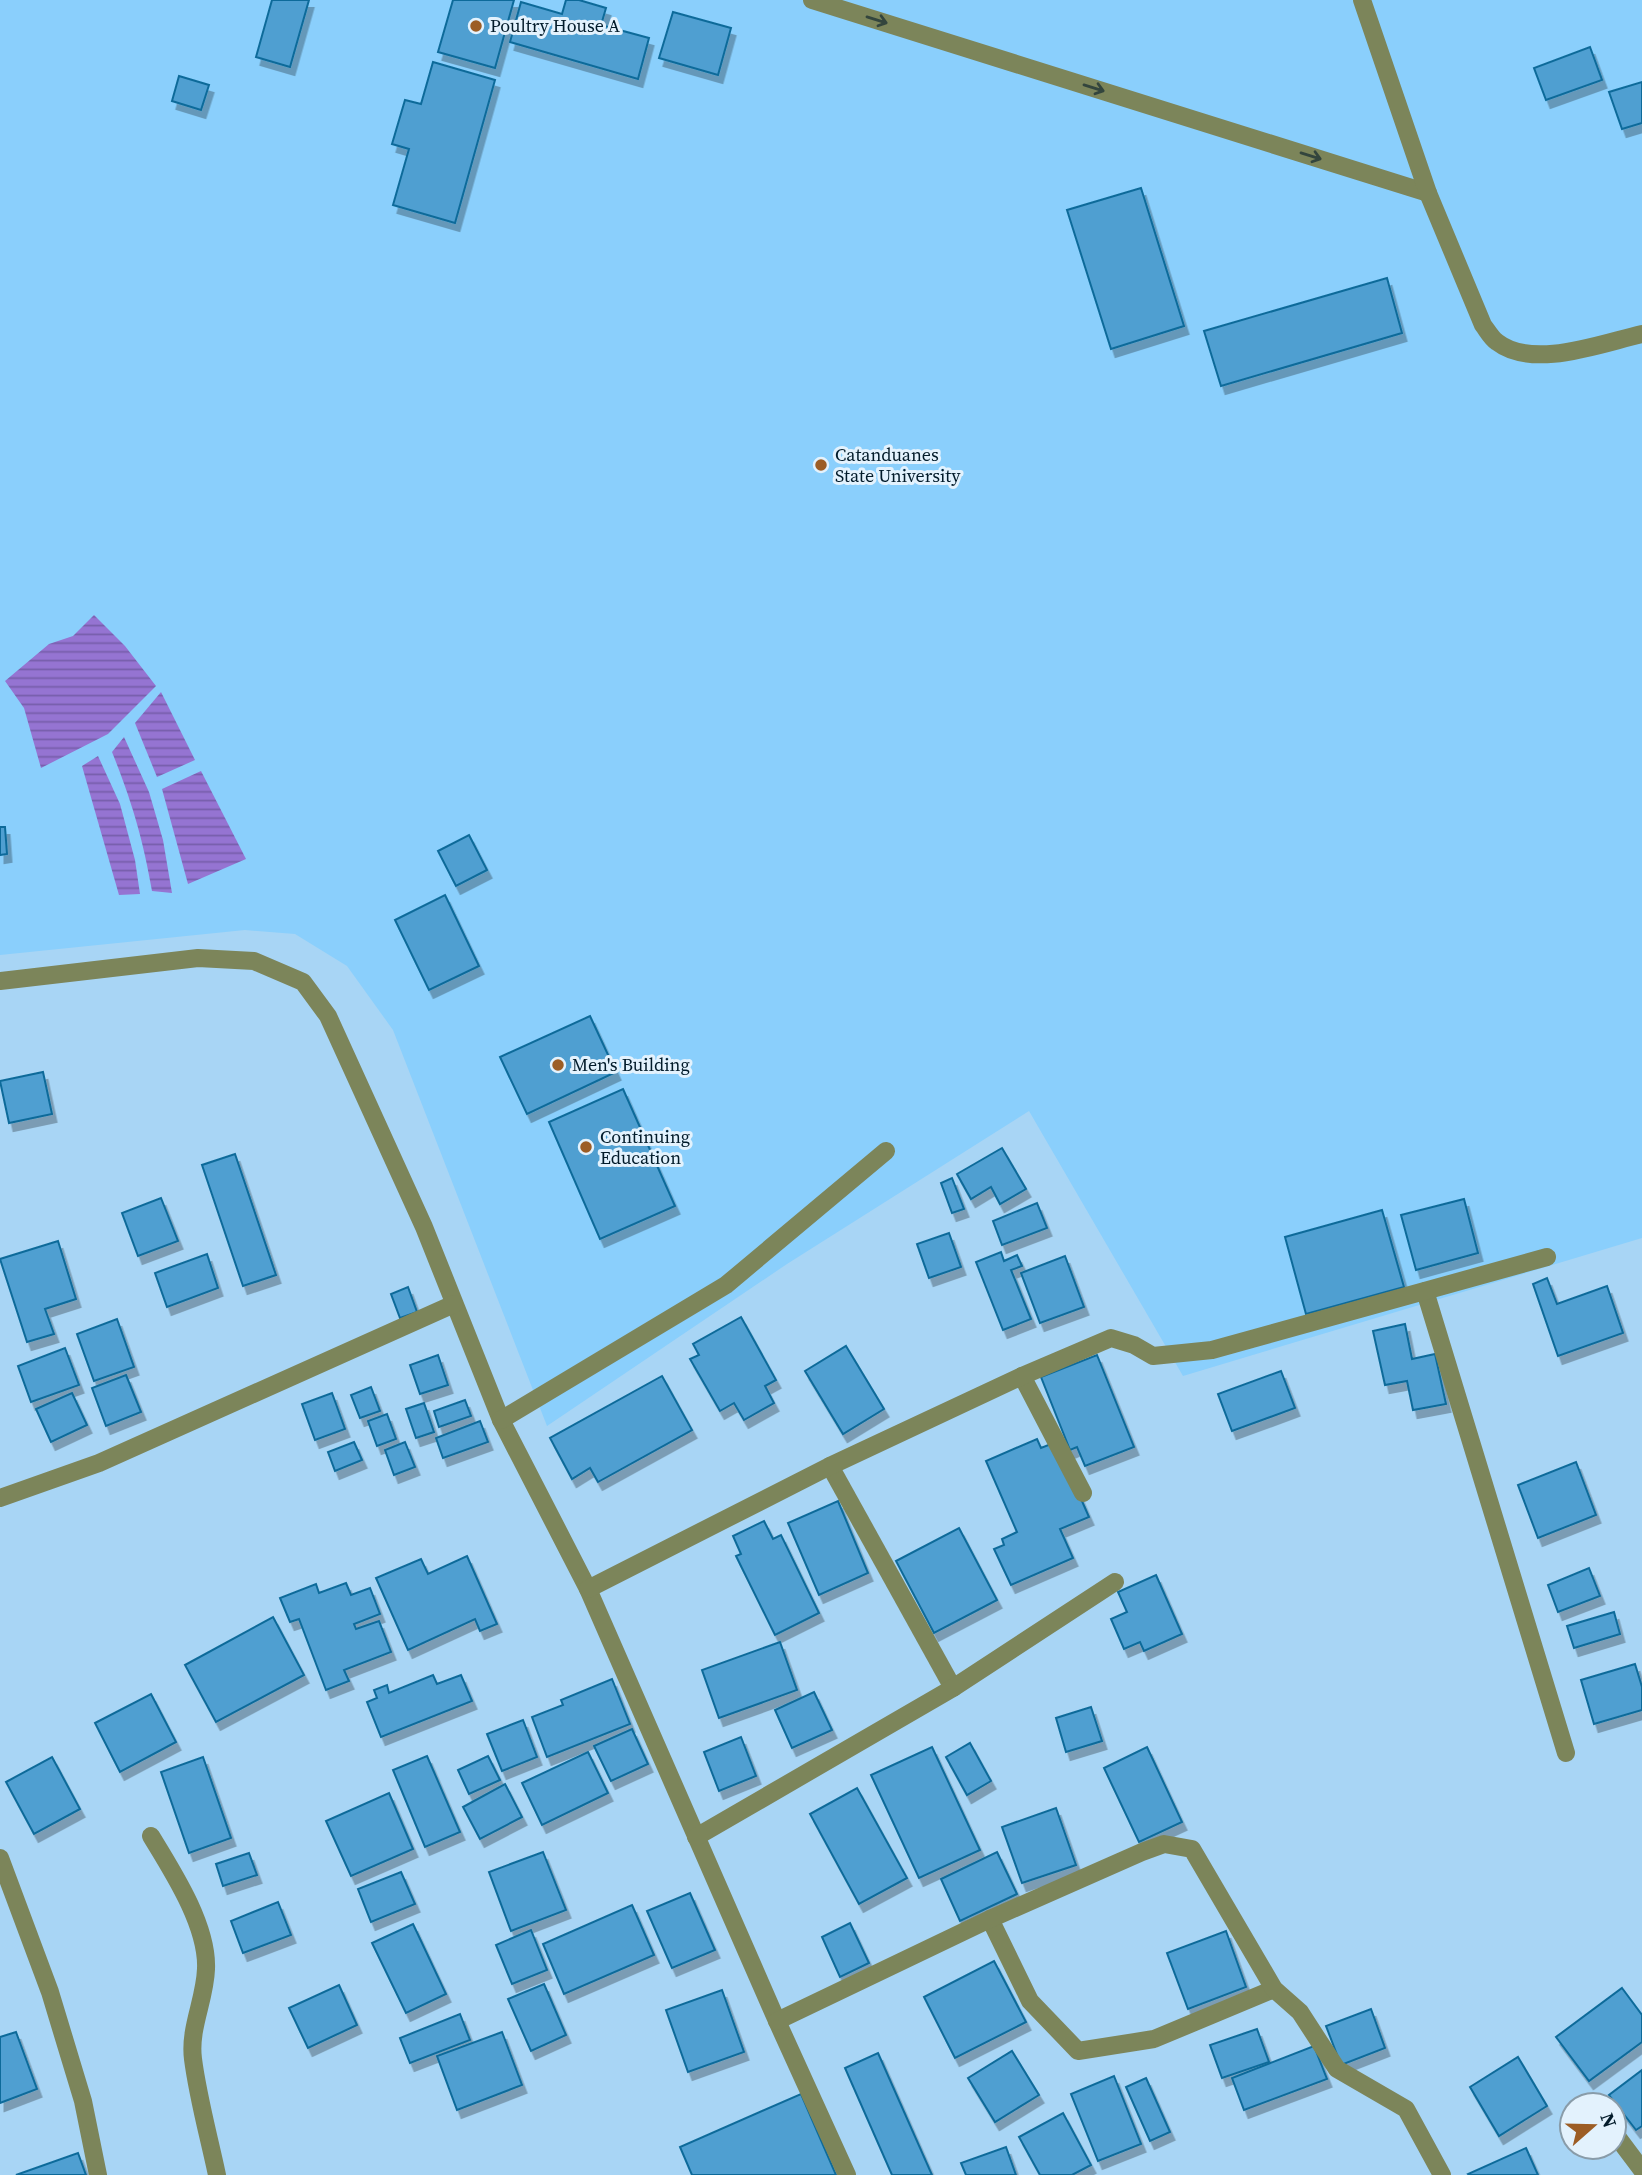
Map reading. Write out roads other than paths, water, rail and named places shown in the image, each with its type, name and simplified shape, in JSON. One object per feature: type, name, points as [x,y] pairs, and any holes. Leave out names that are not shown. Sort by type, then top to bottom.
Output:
[{"type":"street","points":[[812,0],[1428,193]]},
{"type":"street","points":[[1362,0],[1428,193],[1483,325],[1496,342],[1524,354],[1544,355],[1642,334]]},
{"type":"street","points":[[0,981],[198,958],[254,961],[303,982],[328,1016],[424,1227],[501,1420],[589,1589],[847,2175]]},
{"type":"street","points":[[501,1420],[726,1285],[886,1151]]},
{"type":"street","points":[[589,1589],[830,1466],[1022,1376],[1111,1338],[1134,1345],[1153,1356],[1212,1350],[1547,1257]]},
{"type":"street","points":[[1426,1291],[1566,1753]]},
{"type":"street","points":[[0,1498],[99,1463],[454,1304]]},
{"type":"street","points":[[1022,1376],[1083,1493]]},
{"type":"street","points":[[830,1466],[953,1688]]},
{"type":"street","points":[[696,1837],[953,1688],[1115,1582]]},
{"type":"street","points":[[151,1836],[168,1863],[200,1927],[206,1968],[200,2008],[193,2031],[193,2058],[217,2175]]},
{"type":"street","points":[[777,2021],[990,1919],[1164,1844],[1192,1849],[1275,1989],[1300,2011],[1338,2069],[1406,2109],[1442,2175]]},
{"type":"street","points":[[0,1858],[50,1992],[83,2101],[98,2175]]},
{"type":"street","points":[[990,1919],[1030,2001],[1078,2051],[1154,2039],[1275,1989]]},
{"type":"street","points":[[1628,2151],[1642,2170]]},
{"type":"place","name":"Poultry House A","points":[[476,26]]},
{"type":"place","name":"Catanduanes State University","points":[[821,465]]},
{"type":"place","name":"Men's Building","points":[[558,1065]]},
{"type":"place","name":"Continuing Education","points":[[586,1147]]}]
